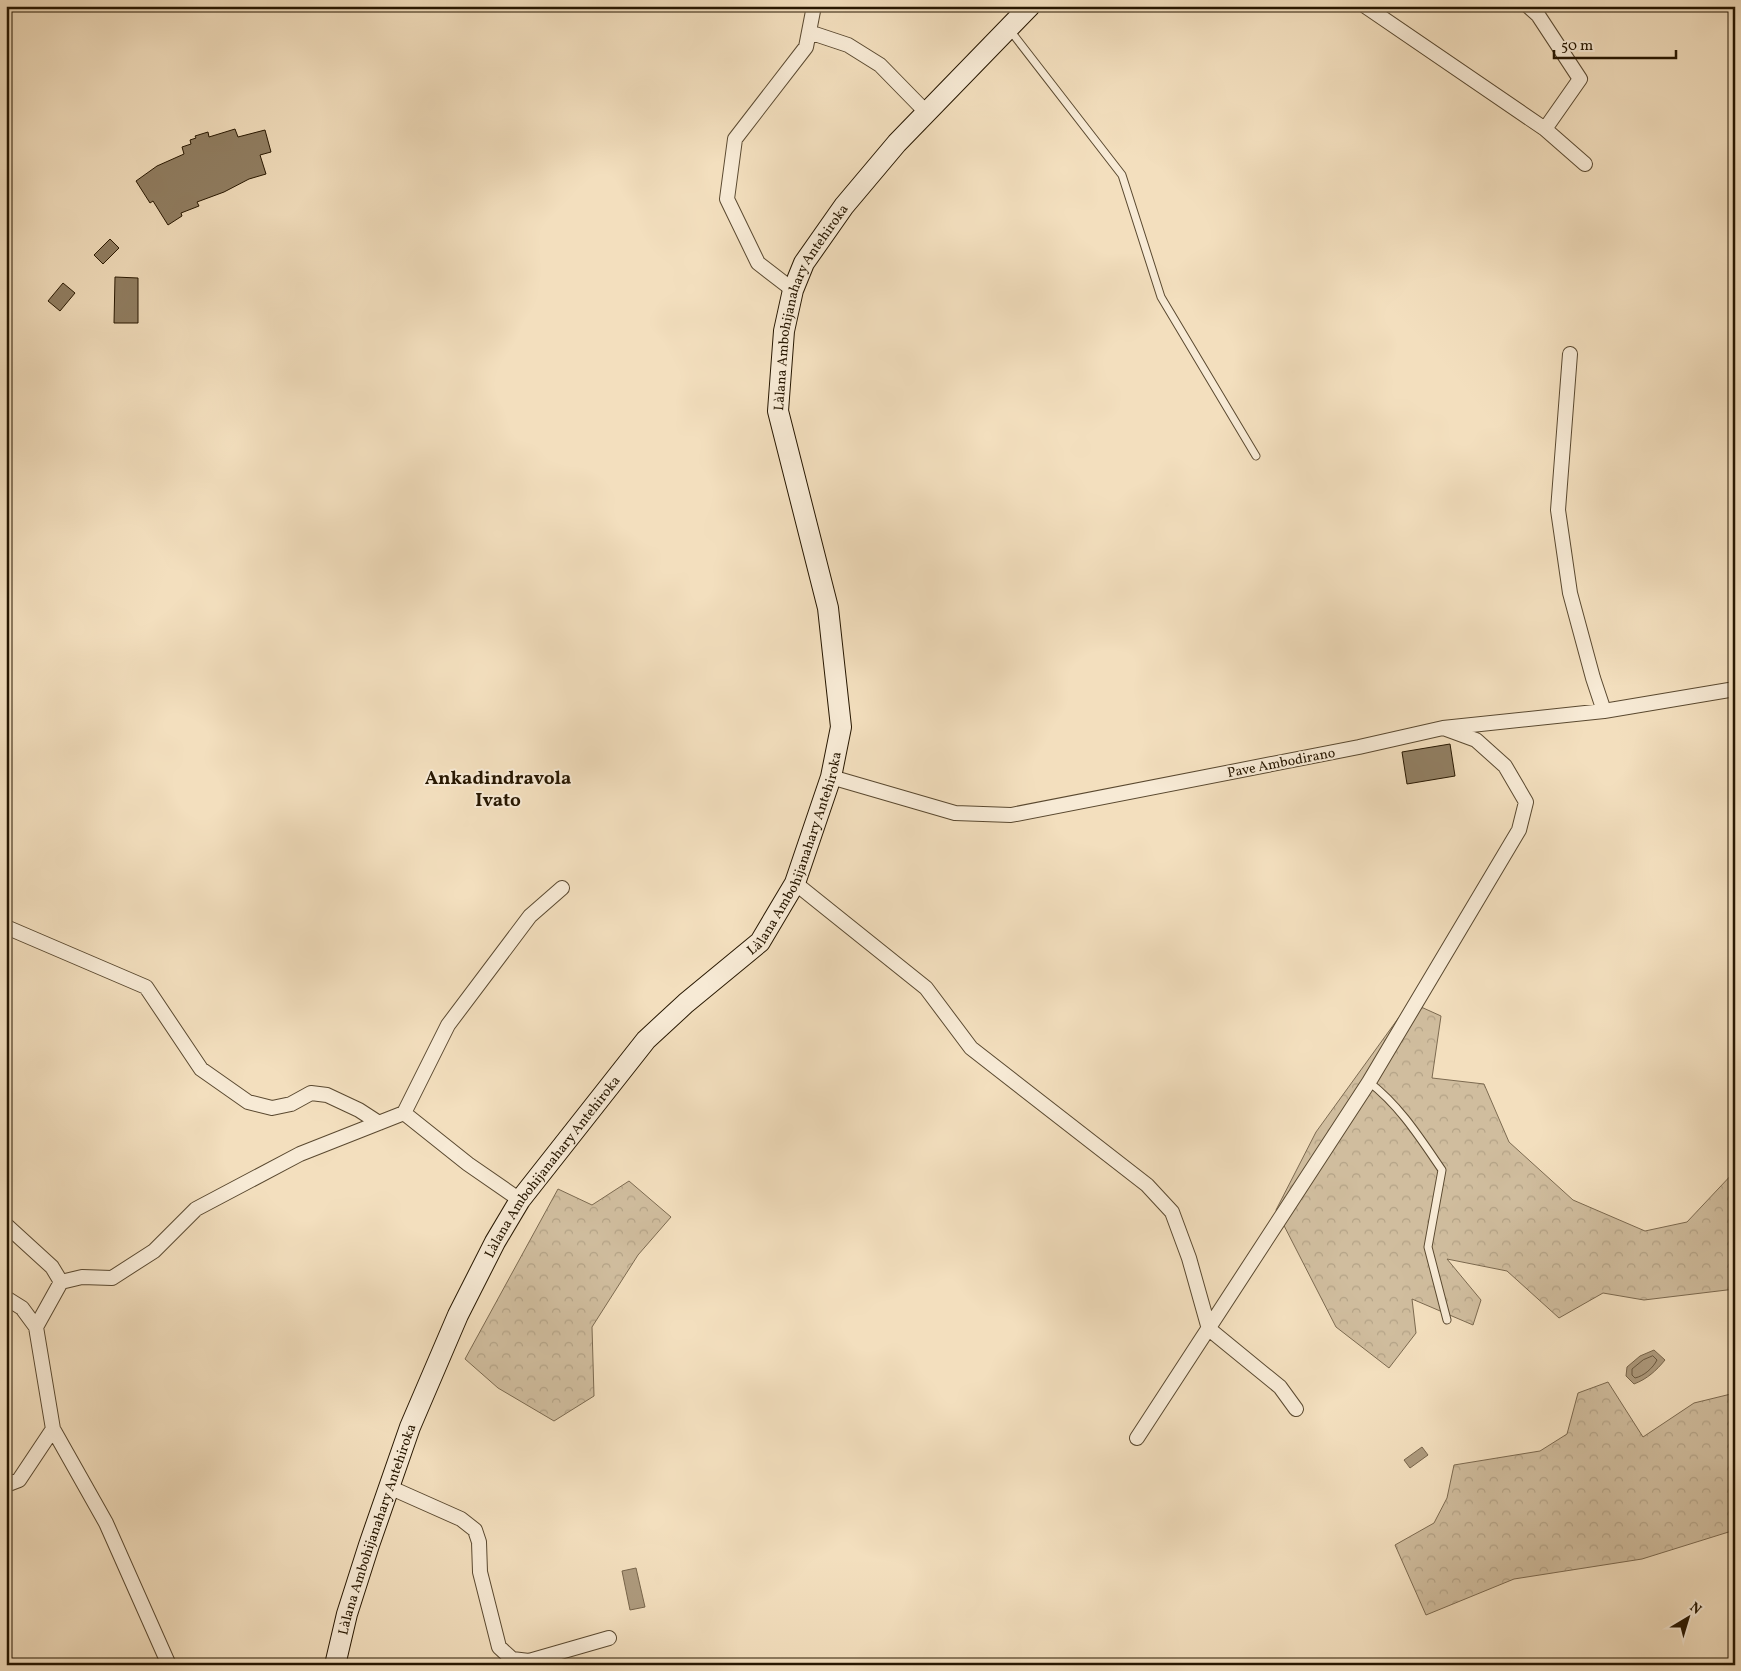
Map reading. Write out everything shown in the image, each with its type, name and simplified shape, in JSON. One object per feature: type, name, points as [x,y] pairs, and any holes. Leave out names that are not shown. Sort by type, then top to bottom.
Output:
[{"type":"street","points":[[792,290],[758,263],[726,199],[735,139],[806,47],[814,6]]},
{"type":"street","name":"Làlana Ambohijanahary Antehiroka","points":[[335,1665],[347,1614],[410,1427],[458,1316],[495,1242],[520,1200],[646,1040],[686,1003],[760,942],[795,883],[831,777],[841,727],[828,608],[778,411],[784,331],[792,290],[804,263],[844,206],[896,144],[1030,6]]},
{"type":"street","points":[[1365,6],[1545,129],[1585,164]]},
{"type":"street","points":[[1528,6],[1538,15],[1580,79],[1545,129]]},
{"type":"street","points":[[809,32],[848,45],[880,65],[926,112]]},
{"type":"street","points":[[1570,354],[1558,510],[1570,593],[1604,711]]},
{"type":"street","name":"Pave Ambodirano","points":[[831,777],[955,813],[1011,815],[1360,747],[1443,728],[1604,711],[1735,689]]},
{"type":"street","points":[[1137,1438],[1369,1082],[1519,830],[1526,802],[1506,766],[1476,740],[1443,728]]},
{"type":"street","points":[[795,883],[926,988],[971,1048],[1147,1185],[1172,1212],[1189,1258],[1209,1329],[1280,1387],[1296,1409]]},
{"type":"street","points":[[36,1327],[61,1282],[82,1277],[112,1278],[154,1251],[196,1209],[300,1154],[404,1113],[448,1025],[530,916],[562,888]]},
{"type":"street","points":[[6,928],[146,987],[201,1069],[248,1102],[272,1108],[291,1104],[311,1093],[327,1095],[359,1110],[379,1123]]},
{"type":"street","points":[[404,1113],[468,1164],[520,1200]]},
{"type":"street","points":[[6,1225],[52,1267],[61,1282]]},
{"type":"street","points":[[6,1298],[22,1308],[36,1327],[53,1429],[106,1523],[169,1665]]},
{"type":"street","points":[[6,1485],[19,1480],[53,1429]]},
{"type":"street","points":[[389,1487],[461,1519],[476,1530],[479,1542],[480,1572],[500,1647],[512,1659],[529,1662],[609,1638]]},
{"type":"lane","points":[[1009,28],[1122,176],[1161,297],[1256,456]]},
{"type":"lane","points":[[1369,1082],[1386,1096],[1407,1119],[1442,1170],[1428,1247],[1447,1320]]},
{"type":"green space","points":[[1410,1002],[1441,1016],[1432,1078],[1484,1084],[1509,1142],[1573,1200],[1645,1231],[1687,1222],[1735,1171],[1735,1289],[1644,1300],[1603,1293],[1559,1318],[1507,1271],[1447,1259],[1481,1300],[1473,1325],[1412,1299],[1416,1333],[1389,1368],[1336,1327],[1276,1210],[1316,1132]]},
{"type":"green space","points":[[629,1181],[671,1217],[638,1255],[592,1327],[594,1396],[554,1421],[498,1388],[465,1359],[558,1189],[592,1205]]},
{"type":"green space","points":[[1608,1382],[1643,1437],[1694,1403],[1735,1393],[1735,1530],[1642,1559],[1514,1579],[1426,1615],[1395,1545],[1434,1523],[1447,1498],[1454,1465],[1540,1451],[1567,1434],[1578,1393]]},
{"type":"water","points":[[1654,1350],[1665,1360],[1651,1374],[1634,1384],[1626,1376],[1627,1367],[1640,1356]]},
{"type":"water","points":[[1422,1447],[1428,1455],[1410,1468],[1404,1460]]},
{"type":"water","points":[[636,1568],[645,1607],[630,1610],[622,1571]]},
{"type":"building","points":[[235,129],[238,137],[265,130],[271,152],[260,155],[266,174],[249,179],[224,192],[197,202],[199,206],[181,213],[182,216],[168,225],[153,201],[150,203],[136,181],[157,166],[184,154],[182,147],[191,144],[190,140],[196,138],[195,136],[208,132],[209,137]]},
{"type":"building","points":[[110,239],[119,248],[103,264],[94,255]]},
{"type":"building","points":[[115,277],[138,278],[138,323],[114,323]]},
{"type":"building","points":[[63,283],[75,293],[60,311],[48,301]]},
{"type":"building","points":[[1450,744],[1455,776],[1407,784],[1402,752]]},
{"type":"district","name":"Ankadindravola Ivato","points":[[498,788]]}]
